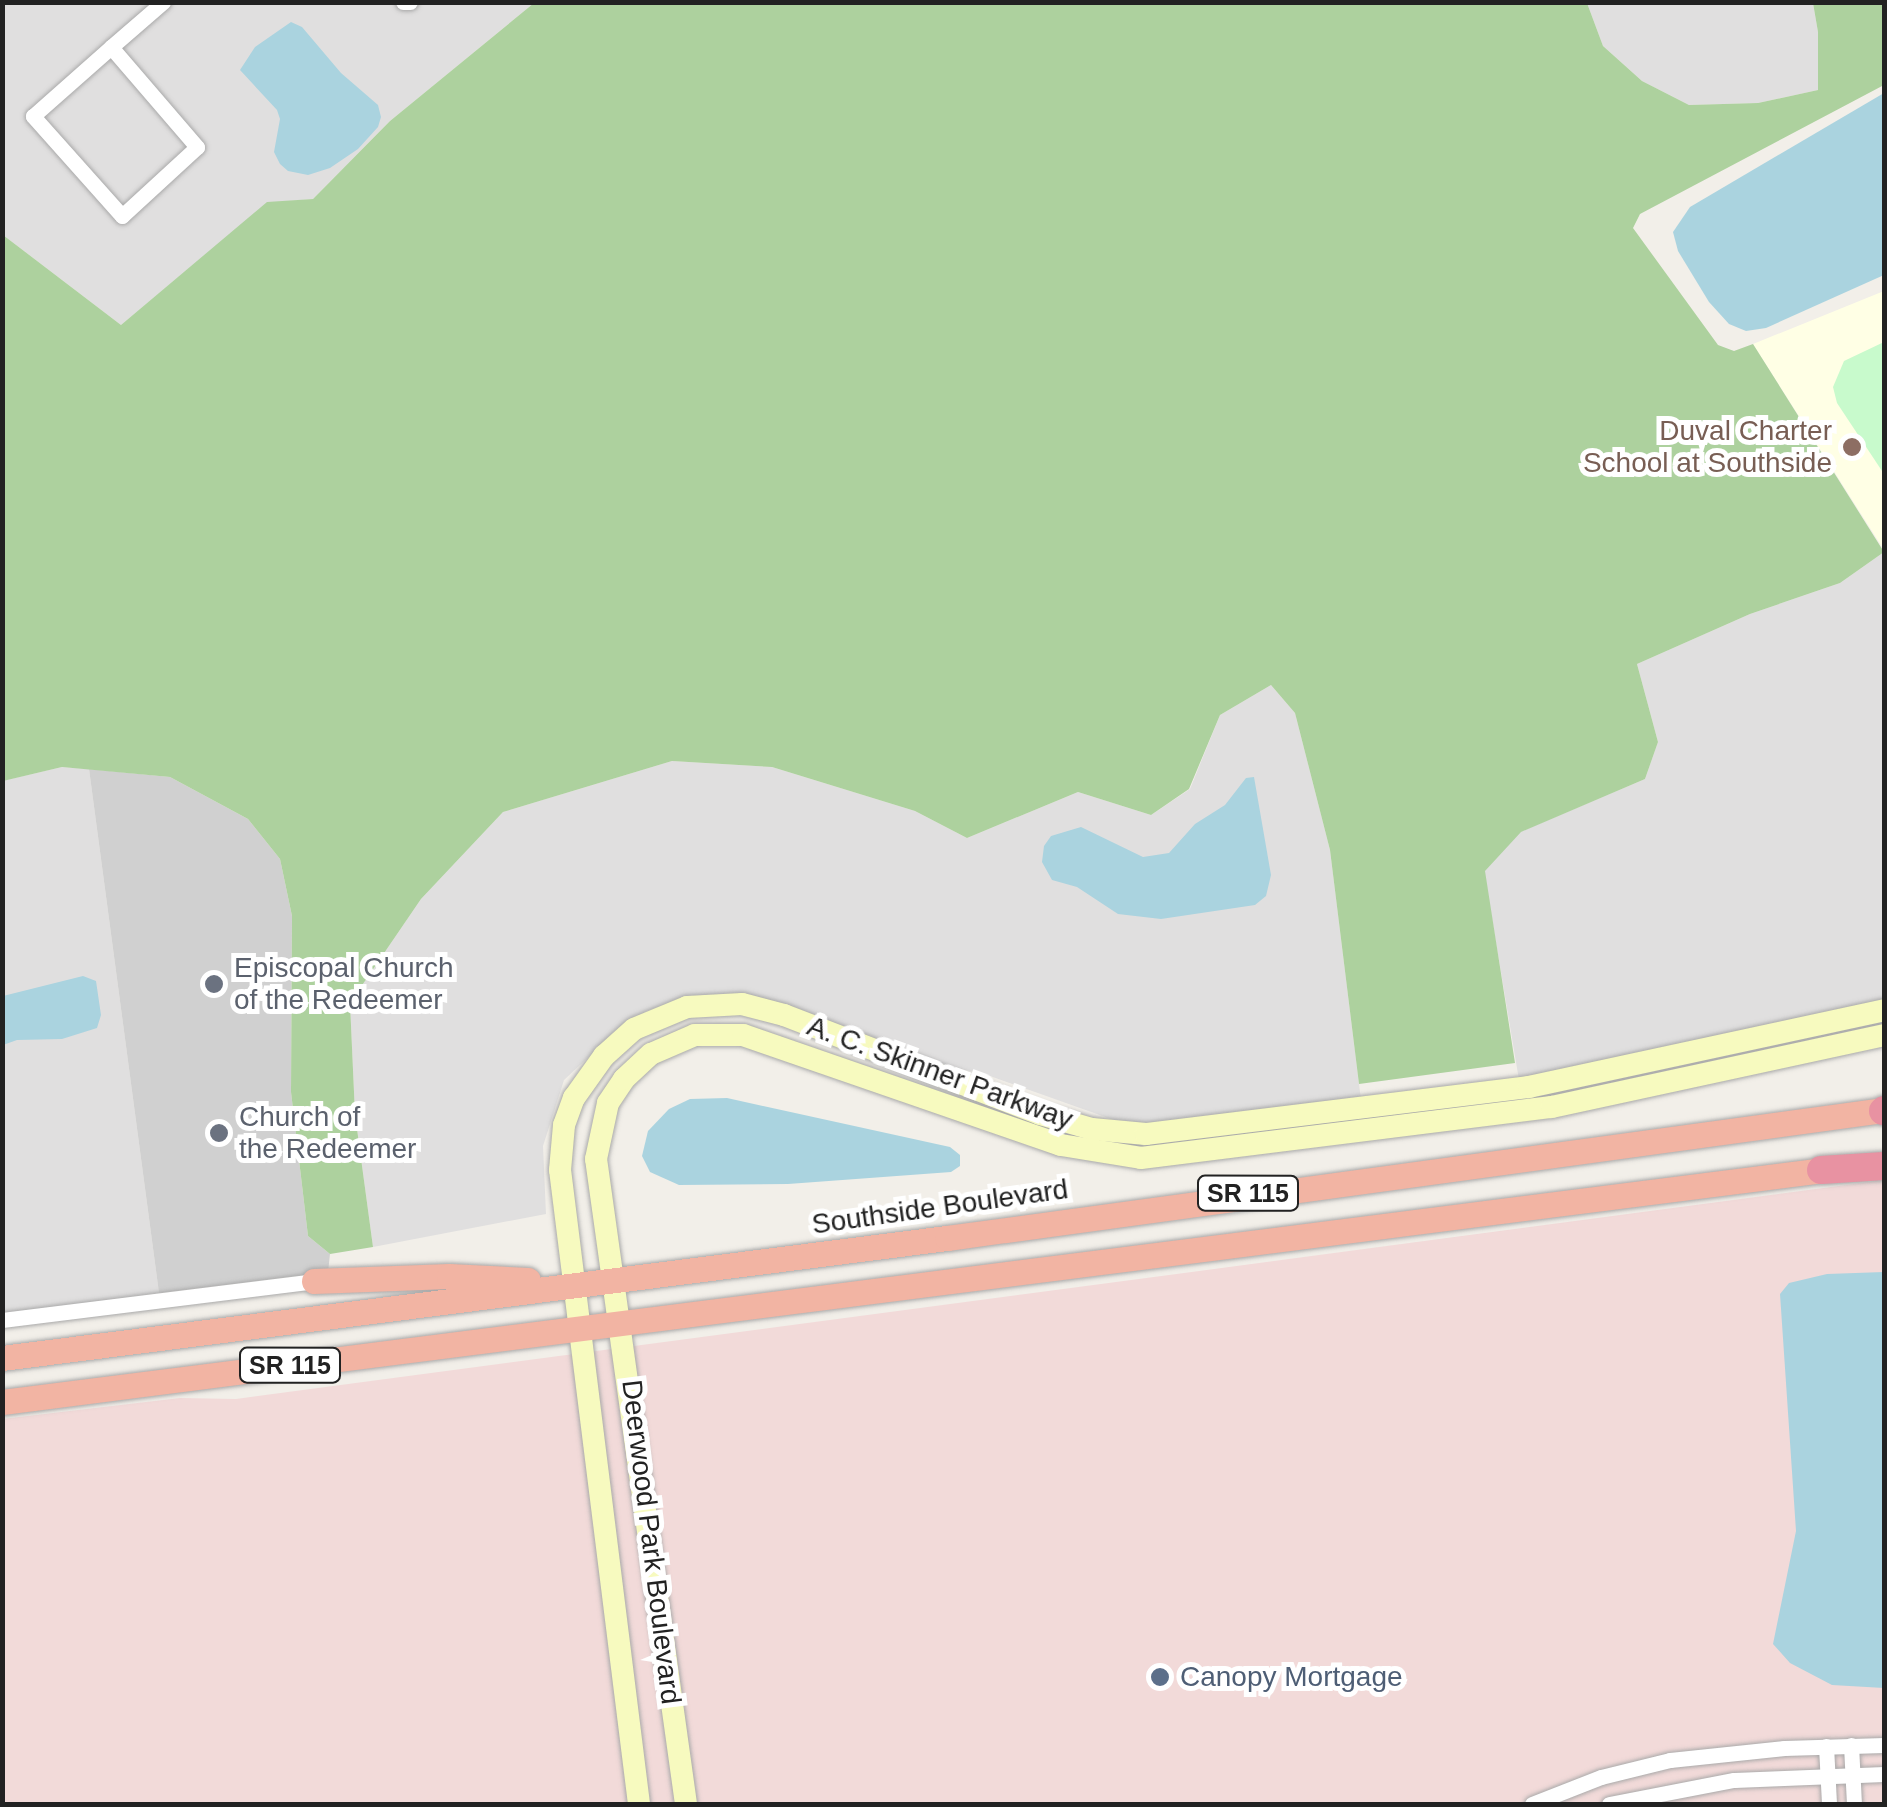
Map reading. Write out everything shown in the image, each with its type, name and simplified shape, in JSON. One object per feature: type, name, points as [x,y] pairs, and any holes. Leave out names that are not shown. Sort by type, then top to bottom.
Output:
[{"type":"highway","name":"Southside Boulevard","points":[[2,1358],[1884,1110]]},
{"type":"highway","points":[[1821,1170],[1884,1164]]},
{"type":"highway","name":"SR 115","points":[[2,1402],[1821,1170]]},
{"type":"highway","points":[[314,1281],[449,1276],[573,1285]]},
{"type":"main road","name":"A. C. Skinner Parkway","points":[[573,1285],[560,1170],[561,1142],[571,1106],[587,1078],[624,1037],[659,1016],[687,1007],[730,1002],[771,1010],[1040,1114],[1092,1128],[1146,1134],[1516,1089],[1884,1010]]},
{"type":"main road","name":"A. C. Skinner Parkway","points":[[614,1280],[597,1169],[602,1120],[618,1087],[638,1065],[670,1044],[696,1036],[733,1033],[771,1042],[1061,1145],[1141,1158],[1552,1107],[1884,1035]]},
{"type":"main road","name":"Deerwood Park Boulevard","points":[[614,1280],[686,1804]]},
{"type":"main road","name":"Deerwood Park Boulevard","points":[[573,1285],[639,1804]]},
{"type":"street","points":[[111,47],[198,147],[122,216],[33,116],[111,47],[163,2]]},
{"type":"street","points":[[2,1320],[314,1281]]},
{"type":"street","points":[[1851,1745],[1854,1804]]},
{"type":"street","points":[[1532,1804],[1601,1777],[1670,1760],[1826,1746],[1884,1745]]},
{"type":"street","points":[[1826,1746],[1829,1804]]},
{"type":"street","points":[[1610,1804],[1676,1788],[1827,1774],[1884,1774]]},
{"type":"shaded area","points":[[2,3],[534,3],[390,121],[313,199],[267,203],[121,325],[3,235]]},
{"type":"shaded area","points":[[1587,3],[1813,3],[1818,32],[1818,90],[1758,103],[1689,105],[1642,81],[1603,46]]},
{"type":"shaded area","name":"Duval Charter School at Southside","points":[[1884,291],[1884,550],[1753,344]]},
{"type":"shaded area","points":[[1884,552],[1884,1001],[1519,1080],[1484,871],[1520,832],[1645,779],[1658,742],[1637,664],[1750,614],[1840,583]]},
{"type":"shaded area","points":[[1271,685],[1295,713],[1330,850],[1361,1100],[1190,1122],[1125,1124],[990,1076],[679,1000],[646,1011],[613,1034],[564,1080],[543,1146],[546,1214],[373,1247],[355,1114],[350,1003],[421,899],[503,812],[672,761],[772,767],[915,811],[967,838],[1078,792],[1151,815],[1190,789],[1220,715]]},
{"type":"shaded area","points":[[62,767],[89,769],[159,1293],[3,1314],[2,781]]},
{"type":"shaded area","points":[[89,769],[170,777],[248,819],[280,859],[292,916],[291,1092],[308,1236],[330,1254],[328,1272],[159,1293]]},
{"type":"shaded area","points":[[1884,1180],[1884,1804],[3,1804],[2,1419],[180,1398],[236,1399]]},
{"type":"green space","points":[[534,3],[1587,3],[1603,46],[1642,81],[1689,105],[1758,103],[1818,90],[1818,32],[1813,3],[1884,3],[1884,85],[1640,214],[1633,228],[1718,345],[1734,351],[1753,344],[1884,552],[1840,583],[1750,614],[1637,664],[1658,742],[1645,779],[1521,832],[1485,871],[1515,1063],[1359,1084],[1330,850],[1295,713],[1271,685],[1220,715],[1189,789],[1151,815],[1078,792],[967,838],[915,811],[772,767],[672,761],[503,812],[421,899],[350,1003],[355,1114],[373,1247],[330,1254],[308,1236],[291,1092],[292,916],[280,859],[248,819],[170,777],[62,767],[3,781],[3,235],[121,325],[267,202],[313,199],[390,121]]},
{"type":"green space","points":[[1884,342],[1884,474],[1837,403],[1833,387],[1844,361]]},
{"type":"water","points":[[291,22],[302,27],[341,73],[378,105],[381,117],[378,127],[358,149],[330,168],[308,175],[288,171],[280,164],[274,152],[280,119],[277,110],[240,70],[255,47]]},
{"type":"water","points":[[1884,93],[1884,275],[1766,328],[1746,331],[1729,324],[1709,302],[1678,251],[1673,232],[1690,207]]},
{"type":"water","points":[[1254,777],[1271,875],[1266,896],[1255,905],[1161,919],[1118,914],[1077,887],[1052,880],[1042,862],[1044,846],[1051,836],[1081,827],[1143,857],[1169,853],[1195,824],[1225,805],[1246,778]]},
{"type":"water","points":[[83,976],[96,981],[101,1015],[97,1028],[62,1039],[17,1040],[3,1045],[3,996]]},
{"type":"water","points":[[727,1098],[950,1147],[960,1155],[960,1166],[951,1172],[788,1184],[679,1185],[650,1172],[642,1156],[648,1131],[669,1109],[690,1099]]},
{"type":"water","points":[[1884,1272],[1884,1688],[1832,1685],[1790,1663],[1773,1644],[1796,1531],[1780,1294],[1789,1283],[1827,1274]]},
{"type":"place","name":"Duval Charter School at Southside","points":[[1852,447]]},
{"type":"place","name":"Episcopal Church of the Redeemer","points":[[214,984]]},
{"type":"place","name":"Church of the Redeemer","points":[[219,1133]]},
{"type":"place","name":"Canopy Mortgage","points":[[1160,1677]]}]
